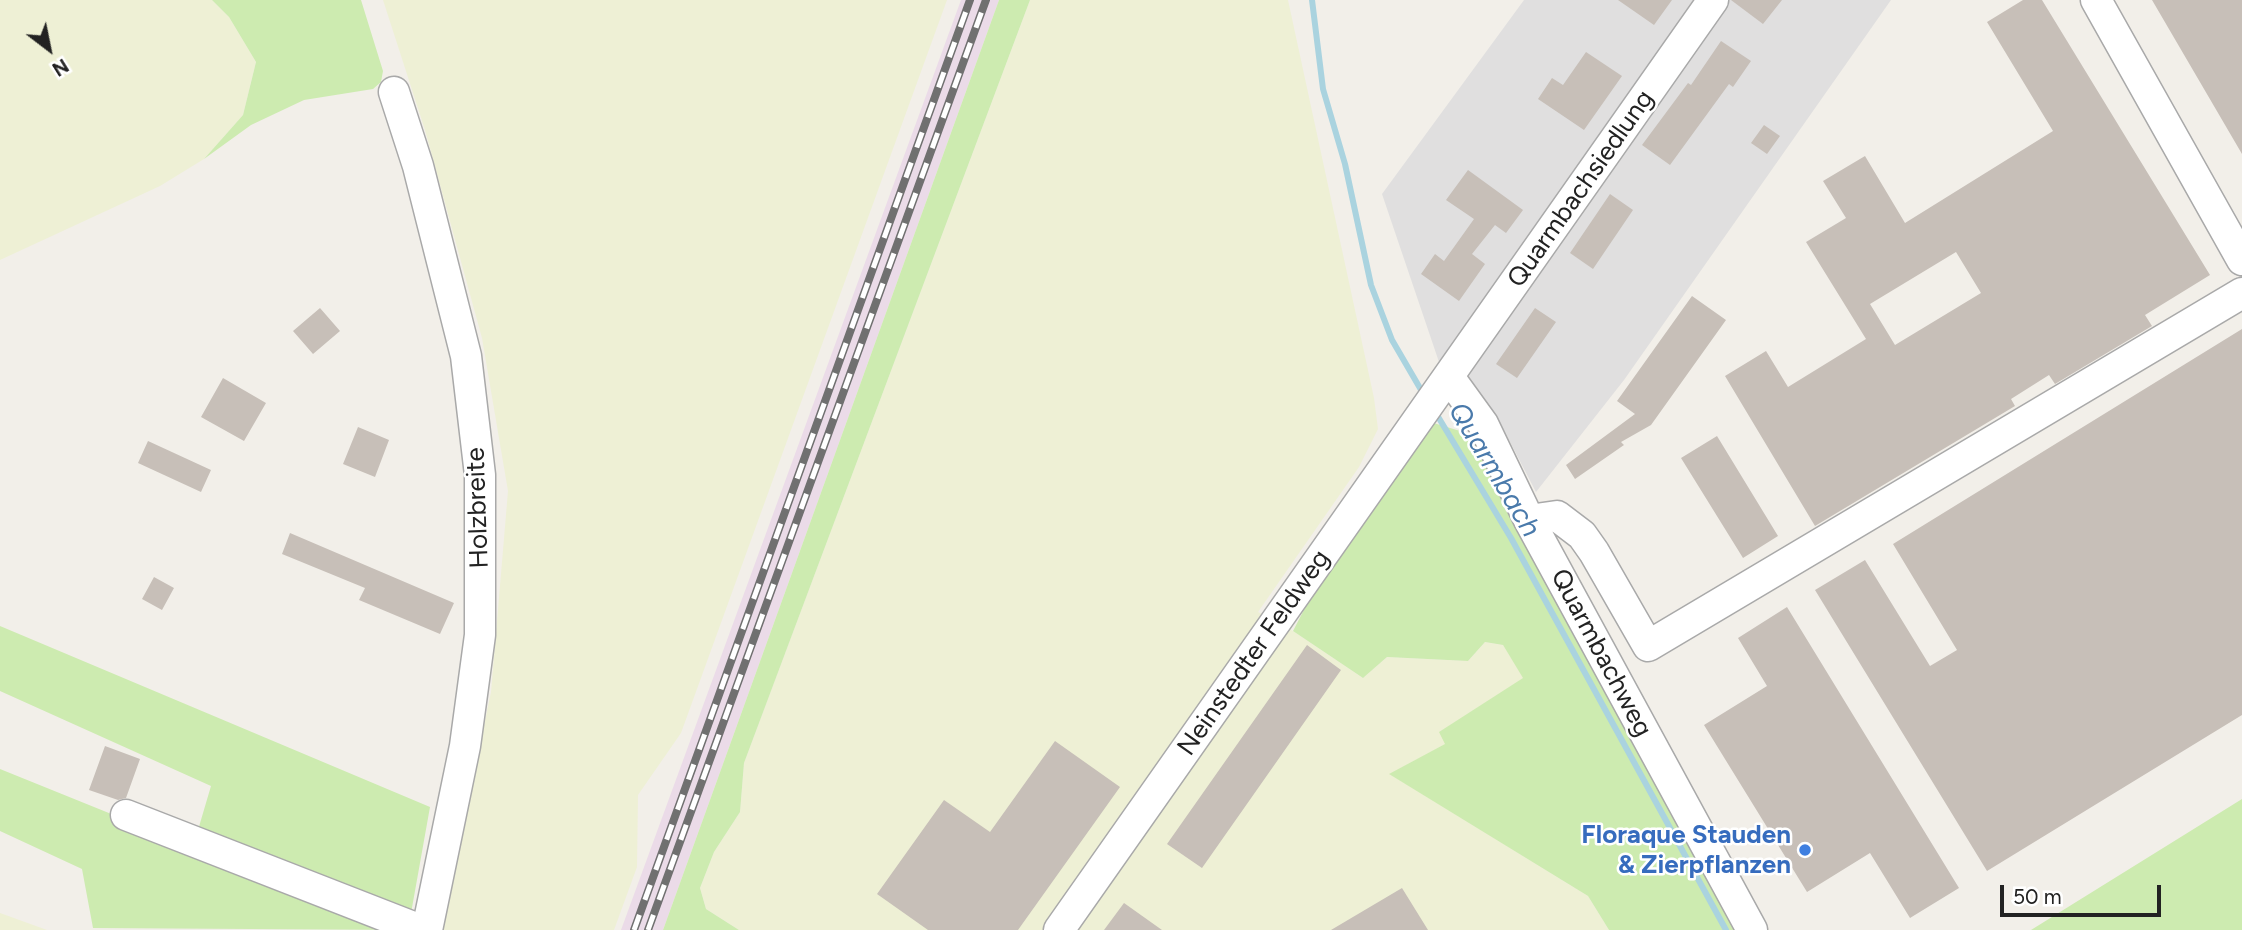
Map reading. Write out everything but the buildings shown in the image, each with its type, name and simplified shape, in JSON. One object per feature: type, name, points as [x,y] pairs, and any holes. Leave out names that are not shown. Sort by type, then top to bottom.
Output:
[{"type":"street","name":"Quarmbachsiedlung","points":[[1437,394],[1713,0]]},
{"type":"street","points":[[2096,0],[2242,260]]},
{"type":"street","name":"Holzbreite","points":[[394,92],[418,166],[466,356],[480,475],[480,635],[465,746],[427,930]]},
{"type":"street","points":[[1529,520],[1557,516],[1582,536],[1648,646],[2242,293]]},
{"type":"street","name":"Quarmbachweg","points":[[1437,394],[1483,424],[1529,520],[1752,930]]},
{"type":"street","name":"Neinstedter Feldweg","points":[[1059,930],[1437,394]]},
{"type":"street","points":[[126,816],[421,930]]},
{"type":"shaded area","points":[[961,0],[999,0],[663,930],[621,930]]},
{"type":"shaded area","points":[[1524,0],[1891,0],[1624,380],[1536,492],[1496,415],[1439,362],[1382,194]]},
{"type":"green space","points":[[0,0],[212,0],[229,17],[256,62],[243,115],[204,159],[160,186],[0,260]]},
{"type":"green space","points":[[212,0],[361,0],[383,71],[381,82],[373,89],[304,100],[251,125],[204,159],[243,115],[256,62],[229,17]]},
{"type":"green space","points":[[383,0],[947,0],[681,733],[638,795],[637,867],[614,930],[441,930],[491,692],[508,491],[482,338],[425,130]]},
{"type":"green space","points":[[999,0],[1030,0],[744,763],[740,812],[714,852],[700,888],[706,909],[739,930],[663,930]]},
{"type":"green space","points":[[1030,0],[1288,0],[1374,398],[1378,429],[1359,467],[1258,612],[1293,631],[1363,678],[1387,657],[1468,661],[1485,642],[1503,645],[1524,678],[1440,732],[1446,744],[1390,774],[1588,896],[1609,930],[739,930],[706,909],[700,888],[714,852],[740,812],[744,763]]},
{"type":"green space","points":[[1427,421],[1470,434],[1491,467],[1742,930],[1609,930],[1588,896],[1389,774],[1445,744],[1439,732],[1523,678],[1503,645],[1485,642],[1468,661],[1387,657],[1363,678],[1293,631],[1309,600]]},
{"type":"green space","points":[[0,626],[430,807],[408,930],[93,928],[82,869],[0,831],[0,769],[193,847],[211,786],[0,691]]},
{"type":"green space","points":[[2242,799],[2242,930],[2031,930]]},
{"type":"green space","points":[[0,913],[47,930],[0,930]]},
{"type":"waterway","name":"Quarmbach","points":[[1312,0],[1323,89],[1345,164],[1371,285],[1392,340],[1424,395]]},
{"type":"waterway","name":"Quarmbach","points":[[1434,410],[1511,538],[1726,930]]},
{"type":"railway","points":[[634,930],[970,0]]},
{"type":"railway","points":[[648,930],[986,0]]},
{"type":"place","name":"Floraque Stauden & Zierpflanzen","points":[[1805,850]]}]
